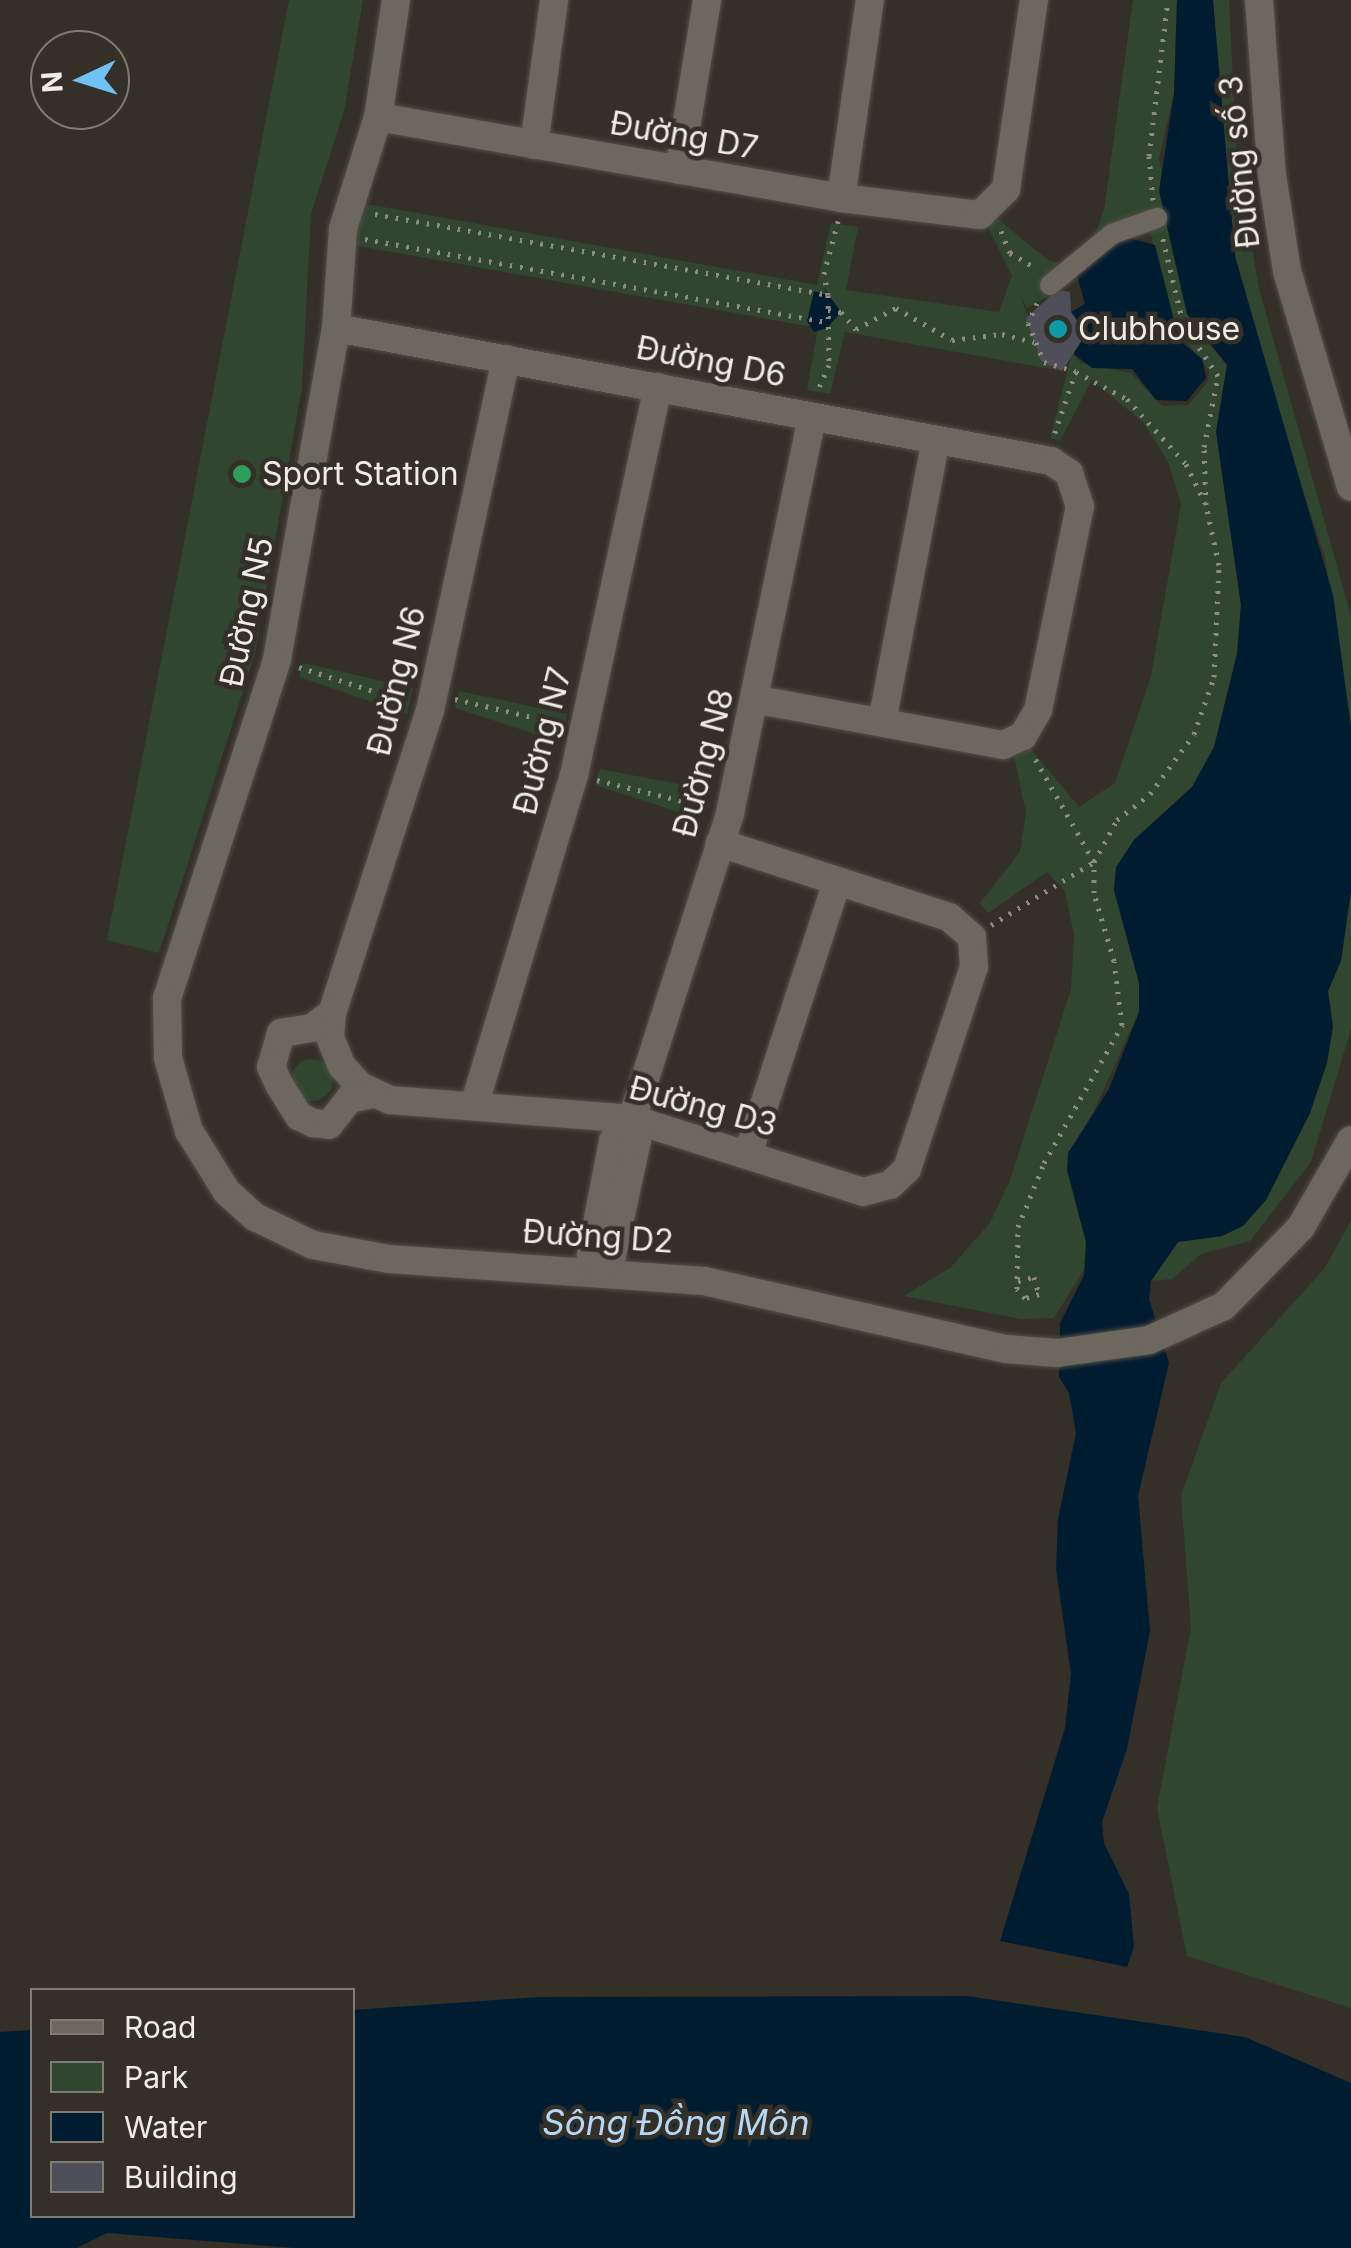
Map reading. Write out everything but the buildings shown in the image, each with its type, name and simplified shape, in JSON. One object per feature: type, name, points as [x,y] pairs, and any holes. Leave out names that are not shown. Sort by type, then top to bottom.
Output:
[{"type":"street","name":"Đường N5","points":[[207,1166],[175,1092],[168,998],[277,660],[336,328],[345,222],[378,117],[396,0]]},
{"type":"street","points":[[534,145],[554,0]]},
{"type":"street","points":[[679,170],[707,0]]},
{"type":"street","points":[[841,198],[870,0]]},
{"type":"street","points":[[980,215],[1006,188],[1034,0]]},
{"type":"street","name":"Đường số 3","points":[[1259,0],[1272,175],[1287,271],[1351,487]]},
{"type":"street","name":"Đường D7","points":[[378,117],[841,198],[980,215]]},
{"type":"street","points":[[1050,285],[1112,234],[1158,218]]},
{"type":"street","name":"Đường D6","points":[[336,328],[936,440],[1060,467]]},
{"type":"street","name":"Đường N6","points":[[372,1094],[335,1053],[332,1013],[432,702],[506,359]]},
{"type":"street","name":"Đường N7","points":[[474,1106],[574,775],[658,387]]},
{"type":"street","name":"Đường N8","points":[[599,1271],[591,1255],[613,1141],[632,1119],[730,813],[757,700],[812,417]]},
{"type":"street","points":[[882,722],[936,440]]},
{"type":"street","points":[[757,700],[1003,745],[1023,736],[1038,710],[1080,506],[1060,467]]},
{"type":"street","points":[[720,843],[950,917],[972,936]]},
{"type":"street","points":[[748,1154],[836,881]]},
{"type":"street","name":"Đường D3","points":[[372,1094],[632,1119],[863,1192],[890,1185],[907,1169],[974,967],[972,936]]},
{"type":"street","points":[[332,1013],[312,1028],[281,1033],[271,1067],[280,1086],[312,1124],[329,1125],[348,1099],[372,1094]]},
{"type":"street","name":"Đường D2","points":[[207,1166],[255,1216],[312,1244],[389,1259],[599,1271],[785,1295],[1006,1348],[1075,1352],[1178,1330],[1224,1306],[1264,1270],[1317,1205],[1351,1140]]},
{"type":"path","points":[[1018,1281],[1034,1277],[1039,1294],[1025,1298],[1018,1281],[1018,1227],[1034,1185],[1122,1025],[1114,960],[1094,893],[1094,862],[1117,820],[1150,794],[1184,748],[1214,677],[1218,564],[1206,505],[1204,447],[1218,376],[1183,323],[1158,218],[1150,156],[1168,0]]},
{"type":"path","points":[[812,417],[829,365],[824,274],[841,198]]},
{"type":"path","points":[[980,215],[1001,230],[1010,253],[1050,285],[1030,311],[1044,362],[1076,372],[1127,399],[1186,464],[1206,505]]},
{"type":"path","points":[[345,222],[828,295]]},
{"type":"path","points":[[345,222],[827,322]]},
{"type":"path","points":[[828,310],[840,312],[856,329],[896,308],[952,340],[1002,334],[1036,343]]},
{"type":"path","points":[[1060,467],[1076,372]]},
{"type":"path","points":[[277,660],[432,702],[584,729]]},
{"type":"path","points":[[1023,736],[1094,862]]},
{"type":"path","points":[[574,775],[730,813]]},
{"type":"path","points":[[972,936],[1094,862]]},
{"type":"green space","name":"Sport Station","points":[[289,0],[363,0],[344,111],[311,214],[302,387],[255,654],[159,953],[107,940]]},
{"type":"green space","points":[[1133,0],[1177,0],[1174,93],[1159,158],[1192,324],[1227,365],[1216,432],[1241,605],[1237,654],[1214,747],[1192,787],[1134,840],[1114,890],[1139,983],[1139,1012],[1067,1170],[1086,1242],[1085,1268],[1054,1318],[1021,1319],[904,1296],[951,1267],[990,1223],[1010,1180],[1071,989],[1074,935],[1065,891],[1047,872],[988,913],[980,903],[1020,852],[1026,813],[1014,756],[1030,748],[1079,807],[1115,783],[1151,676],[1181,504],[1168,462],[1143,422],[1092,380],[1060,441],[1050,438],[1072,353],[1081,363],[1131,373],[1162,406],[1188,405],[1207,383],[1209,371],[1175,327],[1150,232],[1087,260],[1069,285],[1027,308],[1019,292],[1032,327],[1040,325],[1036,350],[1062,371],[845,332],[830,394],[807,390],[818,328],[342,243],[350,201],[817,285],[831,223],[858,227],[846,290],[999,312],[1012,276],[988,227],[998,219],[1049,261],[1068,265],[1092,242],[1104,210]]},
{"type":"green space","points":[[1213,0],[1229,0],[1236,140],[1258,285],[1351,616],[1351,727],[1325,557],[1268,386],[1235,256]]},
{"type":"green space","points":[[303,663],[413,688],[407,714],[299,677]]},
{"type":"green space","points":[[459,691],[567,714],[560,742],[455,708]]},
{"type":"green space","points":[[600,769],[704,789],[697,818],[595,785]]},
{"type":"green space","points":[[1351,891],[1351,1029],[1311,1162],[1250,1241],[1201,1254],[1172,1279],[1151,1281],[1178,1242],[1222,1236],[1266,1200],[1310,1113],[1333,1027],[1328,991],[1341,961]]},
{"type":"green space","points":[[312,1059],[327,1065],[333,1080],[327,1095],[312,1101],[297,1095],[291,1080],[297,1065]]},
{"type":"green space","points":[[1351,1221],[1351,2008],[1187,1956],[1157,1808],[1191,1627],[1181,1496],[1221,1383],[1324,1269]]},
{"type":"water","points":[[1177,0],[1213,0],[1235,256],[1333,595],[1351,727],[1351,891],[1341,961],[1328,991],[1333,1027],[1327,1063],[1310,1113],[1266,1200],[1243,1226],[1222,1236],[1178,1242],[1151,1281],[1149,1299],[1169,1363],[1138,1496],[1150,1631],[1127,1749],[1102,1822],[1104,1843],[1129,1894],[1134,1947],[1127,1967],[1000,1941],[1065,1728],[1071,1674],[1056,1569],[1058,1519],[1076,1433],[1069,1393],[1059,1377],[1060,1323],[1084,1275],[1086,1242],[1067,1170],[1068,1153],[1109,1089],[1139,1012],[1139,983],[1114,890],[1116,867],[1134,840],[1192,787],[1214,747],[1237,654],[1241,605],[1216,432],[1227,365],[1187,314],[1159,191],[1174,93]]},
{"type":"water","points":[[1126,237],[1155,245],[1179,340],[1202,359],[1206,378],[1187,401],[1156,400],[1132,369],[1092,368],[1074,354],[1081,324],[1071,312],[1085,304],[1076,272]]},
{"type":"water","points":[[824,288],[841,312],[827,328],[814,332],[807,321],[814,291],[827,295]]},
{"type":"water","name":"Sông Đồng Môn","points":[[967,1996],[1245,2037],[1351,2083],[1351,2248],[294,2248],[107,2233],[77,2248],[0,2248],[0,2032],[30,2030],[30,2218],[355,2218],[355,2010],[540,1997]]},
{"type":"place","name":"Clubhouse","points":[[1058,329]]},
{"type":"place","name":"Sport Station","points":[[242,474]]}]
